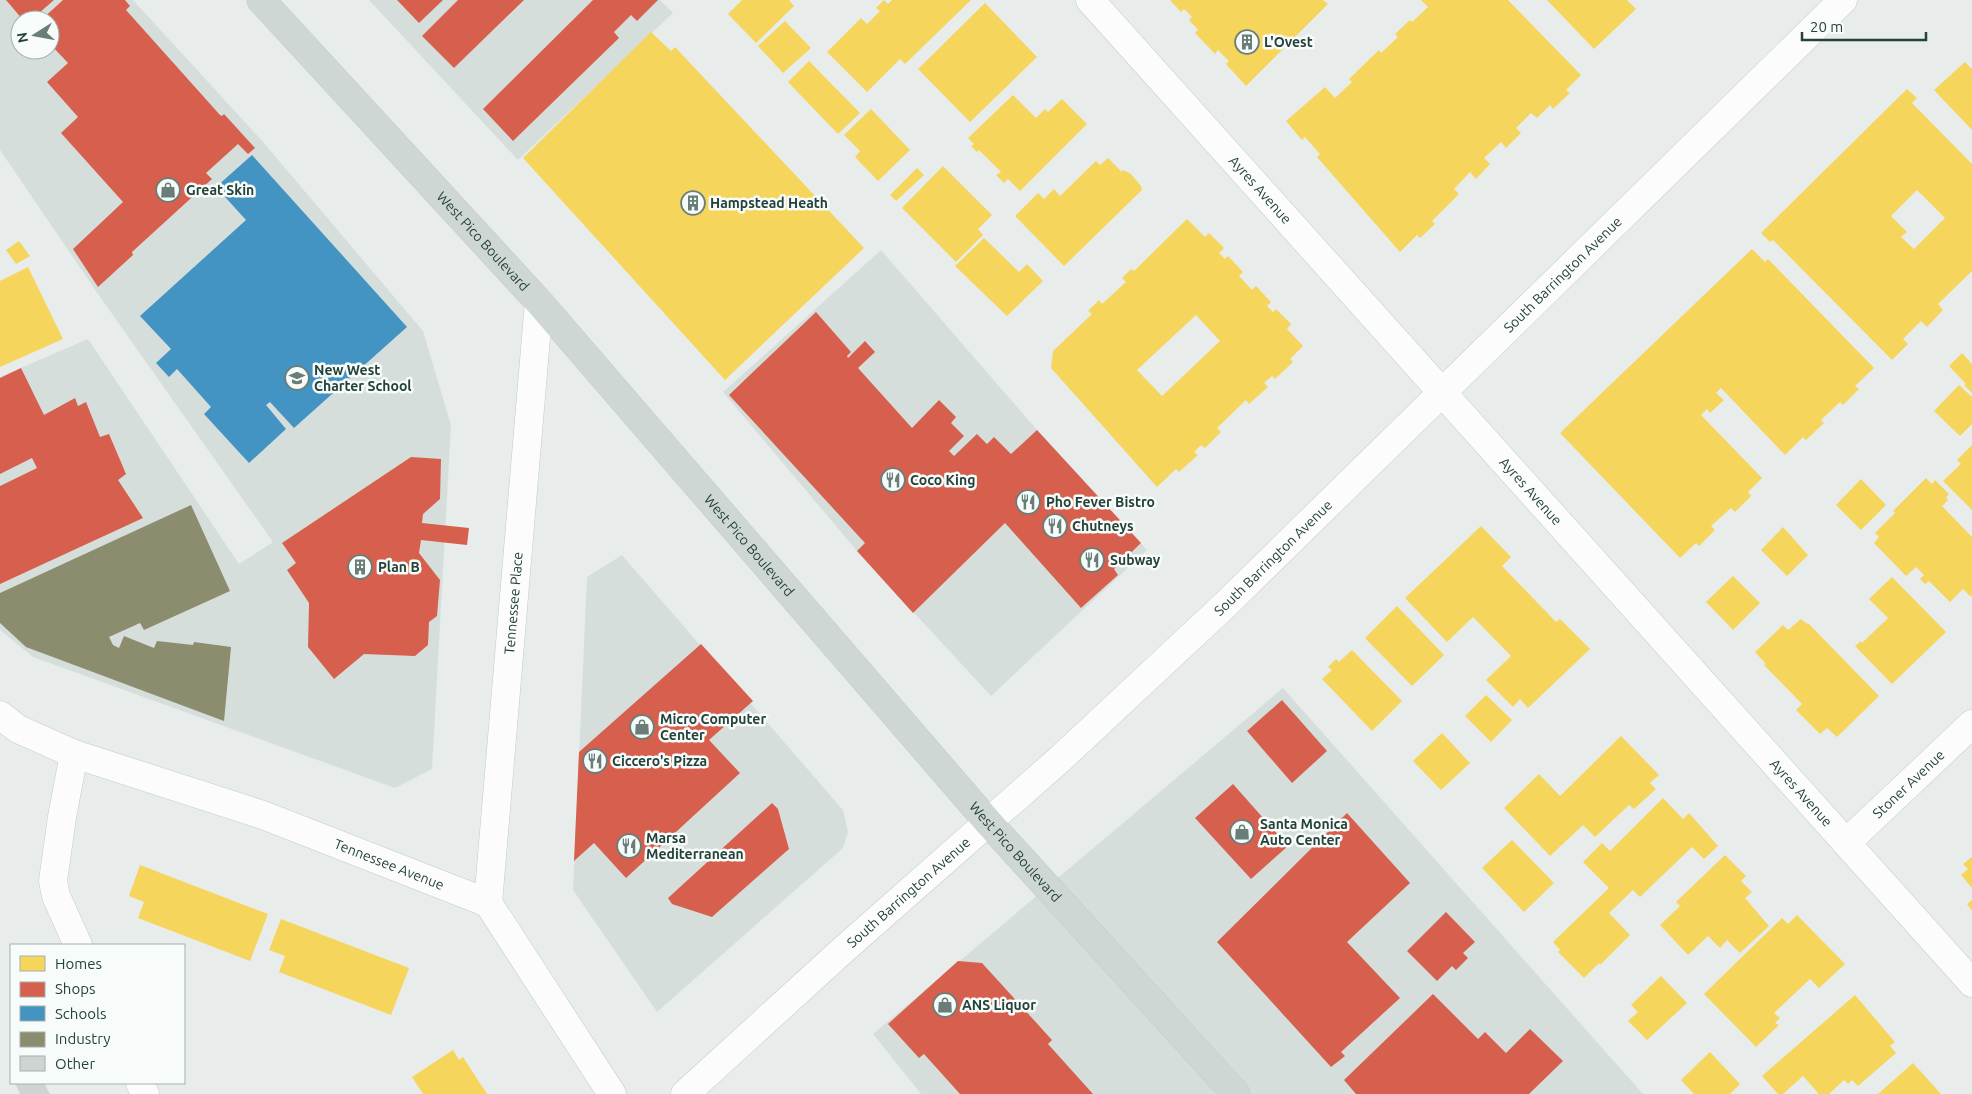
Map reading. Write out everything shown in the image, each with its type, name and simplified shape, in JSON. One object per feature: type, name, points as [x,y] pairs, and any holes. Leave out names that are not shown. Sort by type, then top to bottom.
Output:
[{"type":"main road","name":"West Pico Boulevard","points":[[261,0],[539,302],[988,822],[1236,1094]]},
{"type":"street","name":"Ayres Avenue","points":[[1090,0],[1972,983]]},
{"type":"street","name":"South Barrington Avenue","points":[[685,1094],[843,950],[1060,759],[1225,605],[1843,0]]},
{"type":"street","name":"Tennessee Place","points":[[488,903],[539,302]]},
{"type":"street","name":"Tennessee Avenue","points":[[0,715],[18,728],[74,754],[263,815],[488,903]]},
{"type":"street","name":"Stoner Avenue","points":[[1846,843],[1972,724]]},
{"type":"street","points":[[74,754],[53,881],[56,896],[78,944]]},
{"type":"street","points":[[488,903],[612,1094]]},
{"type":"shaded area","points":[[0,0],[133,0],[264,143],[423,331],[451,425],[432,769],[395,788],[33,657],[0,630],[0,377],[88,339],[239,564],[273,542],[98,294],[0,150]]},
{"type":"shaded area","points":[[369,0],[660,0],[673,13],[518,160]]},
{"type":"shaded area","points":[[881,250],[1037,430],[1147,550],[991,696],[857,551],[723,392]]},
{"type":"shaded area","points":[[622,555],[843,810],[848,832],[843,848],[657,1012],[573,890],[587,577]]},
{"type":"shaded area","points":[[1283,688],[1643,1094],[921,1094],[873,1034]]},
{"type":"building: Homes","points":[[742,0],[789,0],[794,6],[756,43],[728,14]]},
{"type":"building: Homes","points":[[884,0],[888,4],[892,0],[971,0],[905,64],[900,59],[867,92],[827,52],[861,18],[867,24],[880,11],[876,8]]},
{"type":"building: Homes","name":"L'Ovest","points":[[1170,0],[1323,0],[1328,4],[1246,86],[1226,64],[1229,61],[1218,50],[1215,54],[1195,33],[1198,30],[1189,20],[1192,17],[1184,9],[1181,12]]},
{"type":"building: Homes","points":[[1421,0],[1508,0],[1581,75],[1566,90],[1570,93],[1553,109],[1550,105],[1537,118],[1531,113],[1516,128],[1521,133],[1506,148],[1501,142],[1484,158],[1490,164],[1476,179],[1470,172],[1454,189],[1459,194],[1432,221],[1435,224],[1420,238],[1417,235],[1400,252],[1317,157],[1320,154],[1305,137],[1302,140],[1286,121],[1325,87],[1335,98],[1352,82],[1349,79],[1379,50],[1381,53],[1398,37],[1395,34],[1410,20],[1412,22],[1428,7]]},
{"type":"building: Homes","points":[[1547,0],[1627,0],[1636,9],[1594,49]]},
{"type":"building: Homes","points":[[985,3],[1037,57],[970,122],[918,69]]},
{"type":"building: Homes","points":[[785,21],[811,48],[783,73],[758,46]]},
{"type":"building: Homes","name":"Hampstead Heath","points":[[651,32],[671,51],[675,47],[864,248],[725,380],[523,158]]},
{"type":"building: Homes","points":[[809,61],[860,113],[838,134],[788,82]]},
{"type":"building: Homes","points":[[1965,62],[1972,69],[1972,130],[1934,90]]},
{"type":"building: Homes","points":[[1907,89],[1917,98],[1912,103],[1972,164],[1972,271],[1938,304],[1943,310],[1927,327],[1921,321],[1903,339],[1908,344],[1892,360],[1773,240],[1770,242],[1761,233]],"holes":[[[1917,190],[1945,218],[1914,249],[1901,237],[1907,232],[1891,216]]]},
{"type":"building: Homes","points":[[1013,95],[1036,118],[1045,109],[1048,112],[1062,99],[1087,124],[1020,191],[1008,179],[1004,183],[996,175],[1001,172],[979,150],[977,152],[971,146],[974,144],[968,138]]},
{"type":"building: Homes","points":[[871,109],[910,150],[878,181],[855,157],[860,151],[844,135]]},
{"type":"building: Homes","points":[[1108,158],[1122,172],[1123,170],[1131,174],[1142,190],[1064,266],[1015,216],[1038,193],[1044,199],[1054,189],[1060,196],[1096,161],[1100,165]]},
{"type":"building: Homes","points":[[943,166],[992,215],[978,229],[983,235],[956,262],[902,208]]},
{"type":"building: Homes","points":[[917,168],[924,175],[896,201],[890,195]]},
{"type":"building: Homes","points":[[1187,219],[1205,237],[1209,233],[1224,248],[1219,253],[1225,259],[1228,256],[1243,272],[1239,276],[1252,290],[1256,286],[1271,302],[1267,306],[1273,312],[1276,309],[1291,324],[1287,329],[1303,346],[1290,359],[1293,362],[1275,379],[1272,376],[1264,383],[1268,387],[1249,404],[1246,400],[1217,428],[1221,432],[1205,448],[1201,445],[1194,452],[1198,455],[1179,472],[1176,469],[1157,487],[1051,368],[1053,351],[1092,314],[1088,311],[1099,300],[1102,304],[1126,282],[1122,278],[1131,269],[1134,271]],"holes":[[[1196,315],[1220,341],[1162,396],[1137,370]]]},
{"type":"building: Homes","points":[[984,238],[1019,272],[1027,264],[1043,281],[1007,316],[955,266]]},
{"type":"building: Homes","points":[[19,241],[30,256],[16,264],[6,250]]},
{"type":"building: Homes","points":[[1752,249],[1765,262],[1768,259],[1874,368],[1855,386],[1859,389],[1843,405],[1840,402],[1821,420],[1824,423],[1806,440],[1803,437],[1785,455],[1721,388],[1716,393],[1724,400],[1710,413],[1707,409],[1701,415],[1762,478],[1748,492],[1751,496],[1735,512],[1731,508],[1711,526],[1715,530],[1699,546],[1696,543],[1680,558],[1560,433]]},
{"type":"building: Homes","points":[[28,267],[63,339],[0,367],[0,281]]},
{"type":"building: Homes","points":[[1962,353],[1972,364],[1972,393],[1949,366]]},
{"type":"building: Homes","points":[[1959,385],[1972,397],[1972,424],[1960,436],[1934,411]]},
{"type":"building: Homes","points":[[1972,445],[1972,510],[1943,481],[1961,464],[1957,460]]},
{"type":"building: Homes","points":[[1926,478],[1932,484],[1935,480],[1949,494],[1946,497],[1948,500],[1942,506],[1972,537],[1971,597],[1963,589],[1950,602],[1929,581],[1925,584],[1920,579],[1924,575],[1916,567],[1906,576],[1874,543],[1879,537],[1875,533],[1895,513],[1893,511]]},
{"type":"building: Homes","points":[[1861,479],[1886,505],[1861,530],[1836,505]]},
{"type":"building: Homes","points":[[1481,526],[1511,557],[1502,566],[1556,622],[1560,619],[1590,649],[1528,708],[1520,699],[1513,707],[1486,680],[1511,656],[1473,617],[1447,642],[1405,598]]},
{"type":"building: Homes","points":[[1783,527],[1808,555],[1787,576],[1761,550]]},
{"type":"building: Homes","points":[[1733,576],[1760,603],[1733,630],[1706,602]]},
{"type":"building: Homes","points":[[1892,577],[1946,632],[1892,684],[1855,646],[1861,641],[1862,643],[1888,618],[1869,599]]},
{"type":"building: Homes","points":[[1397,606],[1444,655],[1412,686],[1365,638]]},
{"type":"building: Homes","points":[[1801,619],[1808,623],[1879,696],[1837,737],[1827,728],[1820,734],[1796,710],[1802,704],[1764,665],[1766,664],[1755,652],[1783,625],[1788,630]]},
{"type":"building: Homes","points":[[1352,650],[1402,701],[1372,731],[1322,679],[1332,670],[1328,667],[1336,659],[1339,662]]},
{"type":"building: Homes","points":[[1486,695],[1512,720],[1491,742],[1465,716]]},
{"type":"building: Homes","points":[[1442,733],[1470,763],[1441,790],[1413,761]]},
{"type":"building: Homes","points":[[1621,736],[1659,775],[1650,783],[1656,789],[1634,809],[1629,805],[1595,837],[1583,825],[1550,856],[1504,808],[1539,774],[1560,796]]},
{"type":"building: Homes","points":[[1663,798],[1683,819],[1689,813],[1718,846],[1704,859],[1692,847],[1640,897],[1633,890],[1609,913],[1630,935],[1584,978],[1558,952],[1560,950],[1553,942],[1609,888],[1583,862],[1602,843],[1610,851]]},
{"type":"building: Homes","points":[[1512,840],[1554,883],[1524,912],[1482,868]]},
{"type":"building: Homes","points":[[1725,855],[1746,876],[1741,881],[1752,892],[1745,898],[1769,926],[1740,953],[1727,940],[1720,948],[1708,936],[1688,955],[1660,925],[1680,906],[1676,902]]},
{"type":"building: Homes","points":[[1972,857],[1972,888],[1961,875],[1968,869],[1963,864]]},
{"type":"building: Homes","points":[[140,865],[268,914],[250,961],[138,918],[144,902],[129,896]]},
{"type":"building: Homes","points":[[1972,900],[1972,911],[1967,904]]},
{"type":"building: Homes","points":[[1797,915],[1845,964],[1819,988],[1810,979],[1774,1013],[1780,1018],[1775,1023],[1779,1025],[1756,1047],[1704,994],[1782,918],[1788,924]]},
{"type":"building: Homes","points":[[281,919],[409,968],[391,1015],[279,972],[285,956],[269,950]]},
{"type":"building: Homes","points":[[1661,976],[1687,1003],[1647,1040],[1628,1021],[1638,1012],[1631,1005]]},
{"type":"building: Homes","points":[[1855,995],[1895,1042],[1890,1046],[1896,1053],[1858,1086],[1852,1080],[1848,1084],[1844,1080],[1829,1094],[1819,1094],[1803,1076],[1783,1094],[1778,1094],[1762,1076]]},
{"type":"building: Homes","points":[[453,1050],[459,1060],[463,1057],[487,1094],[423,1094],[412,1077]]},
{"type":"building: Homes","points":[[1710,1052],[1740,1084],[1730,1094],[1694,1094],[1681,1080]]},
{"type":"building: Homes","points":[[1913,1063],[1941,1094],[1878,1094]]},
{"type":"building: Shops","points":[[6,0],[54,0],[42,10],[14,10]]},
{"type":"building: Shops","points":[[63,0],[125,0],[130,6],[126,10],[220,115],[224,114],[255,148],[248,154],[238,144],[206,173],[212,179],[132,252],[133,255],[98,287],[73,249],[123,202],[61,133],[78,117],[47,82],[68,63],[60,55],[60,10],[52,10]]},
{"type":"building: Shops","points":[[397,0],[443,0],[419,23]]},
{"type":"building: Shops","points":[[458,0],[524,0],[454,68],[422,36]]},
{"type":"building: Shops","points":[[593,0],[658,0],[637,21],[631,15],[614,32],[619,38],[513,141],[483,109]]},
{"type":"building: Shops","points":[[816,312],[851,352],[847,356],[848,358],[865,341],[875,352],[858,368],[912,428],[939,400],[956,417],[951,423],[964,436],[949,451],[954,456],[977,434],[987,444],[994,437],[1011,454],[1037,430],[1141,543],[1114,569],[1118,575],[1081,608],[1005,523],[913,613],[857,551],[865,543],[729,395]]},
{"type":"building: Shops","points":[[21,368],[44,415],[75,398],[78,406],[86,402],[100,437],[109,434],[126,474],[118,480],[143,518],[0,584],[0,486],[37,468],[32,458],[0,474],[0,378]]},
{"type":"building: Shops","name":"Plan B","points":[[411,457],[441,459],[440,499],[423,514],[422,523],[469,528],[467,545],[421,540],[419,553],[440,580],[437,616],[429,622],[428,645],[415,656],[364,654],[334,679],[308,647],[309,603],[287,570],[296,563],[282,543]]},
{"type":"building: Shops","points":[[701,644],[753,701],[709,740],[740,773],[626,878],[594,843],[574,861],[579,752]]},
{"type":"building: Shops","points":[[1282,700],[1327,751],[1292,783],[1247,731]]},
{"type":"building: Shops","name":"Santa Monica Auto Center","points":[[1233,784],[1288,846],[1251,879],[1195,818]]},
{"type":"building: Shops","points":[[772,803],[778,809],[789,849],[712,917],[672,904],[668,898]]},
{"type":"building: Shops","points":[[1347,813],[1410,883],[1347,942],[1400,998],[1341,1052],[1345,1056],[1331,1067],[1217,942]]},
{"type":"building: Shops","points":[[1446,912],[1475,942],[1463,953],[1468,958],[1456,970],[1452,966],[1437,981],[1407,951]]},
{"type":"building: Shops","points":[[958,961],[982,963],[1052,1040],[1048,1044],[1093,1094],[960,1094],[924,1054],[919,1058],[888,1024]]},
{"type":"building: Shops","points":[[1433,994],[1478,1039],[1485,1032],[1506,1053],[1530,1029],[1563,1061],[1529,1094],[1356,1094],[1344,1080]]},
{"type":"building: Schools","points":[[252,155],[407,327],[294,428],[270,402],[266,405],[286,429],[249,463],[204,414],[211,407],[177,369],[169,377],[156,363],[171,349],[140,316],[246,220],[216,187]]},
{"type":"building: Industry","points":[[191,505],[230,591],[144,630],[140,623],[109,637],[113,645],[119,648],[124,636],[154,648],[157,641],[193,645],[194,642],[231,647],[224,721],[26,647],[0,623],[0,593]]},
{"type":"building: Other","points":[[15,1084],[45,1084],[50,1094],[20,1094]]},
{"type":"place","name":"L'Ovest","points":[[1247,42]]},
{"type":"place","name":"Great Skin","points":[[168,190]]},
{"type":"place","name":"Hampstead Heath","points":[[693,203]]},
{"type":"place","name":"New West Charter School","points":[[297,378]]},
{"type":"place","name":"Coco King","points":[[893,480]]},
{"type":"place","name":"Pho Fever Bistro","points":[[1028,502]]},
{"type":"place","name":"Chutneys","points":[[1055,526]]},
{"type":"place","name":"Subway","points":[[1092,560]]},
{"type":"place","name":"Plan B","points":[[360,567]]},
{"type":"place","name":"Micro Computer Center","points":[[642,727]]},
{"type":"place","name":"Ciccero's Pizza","points":[[595,761]]},
{"type":"place","name":"Santa Monica Auto Center","points":[[1242,832]]},
{"type":"place","name":"Marsa Mediterranean","points":[[629,846]]},
{"type":"place","name":"ANS Liquor","points":[[945,1005]]}]
